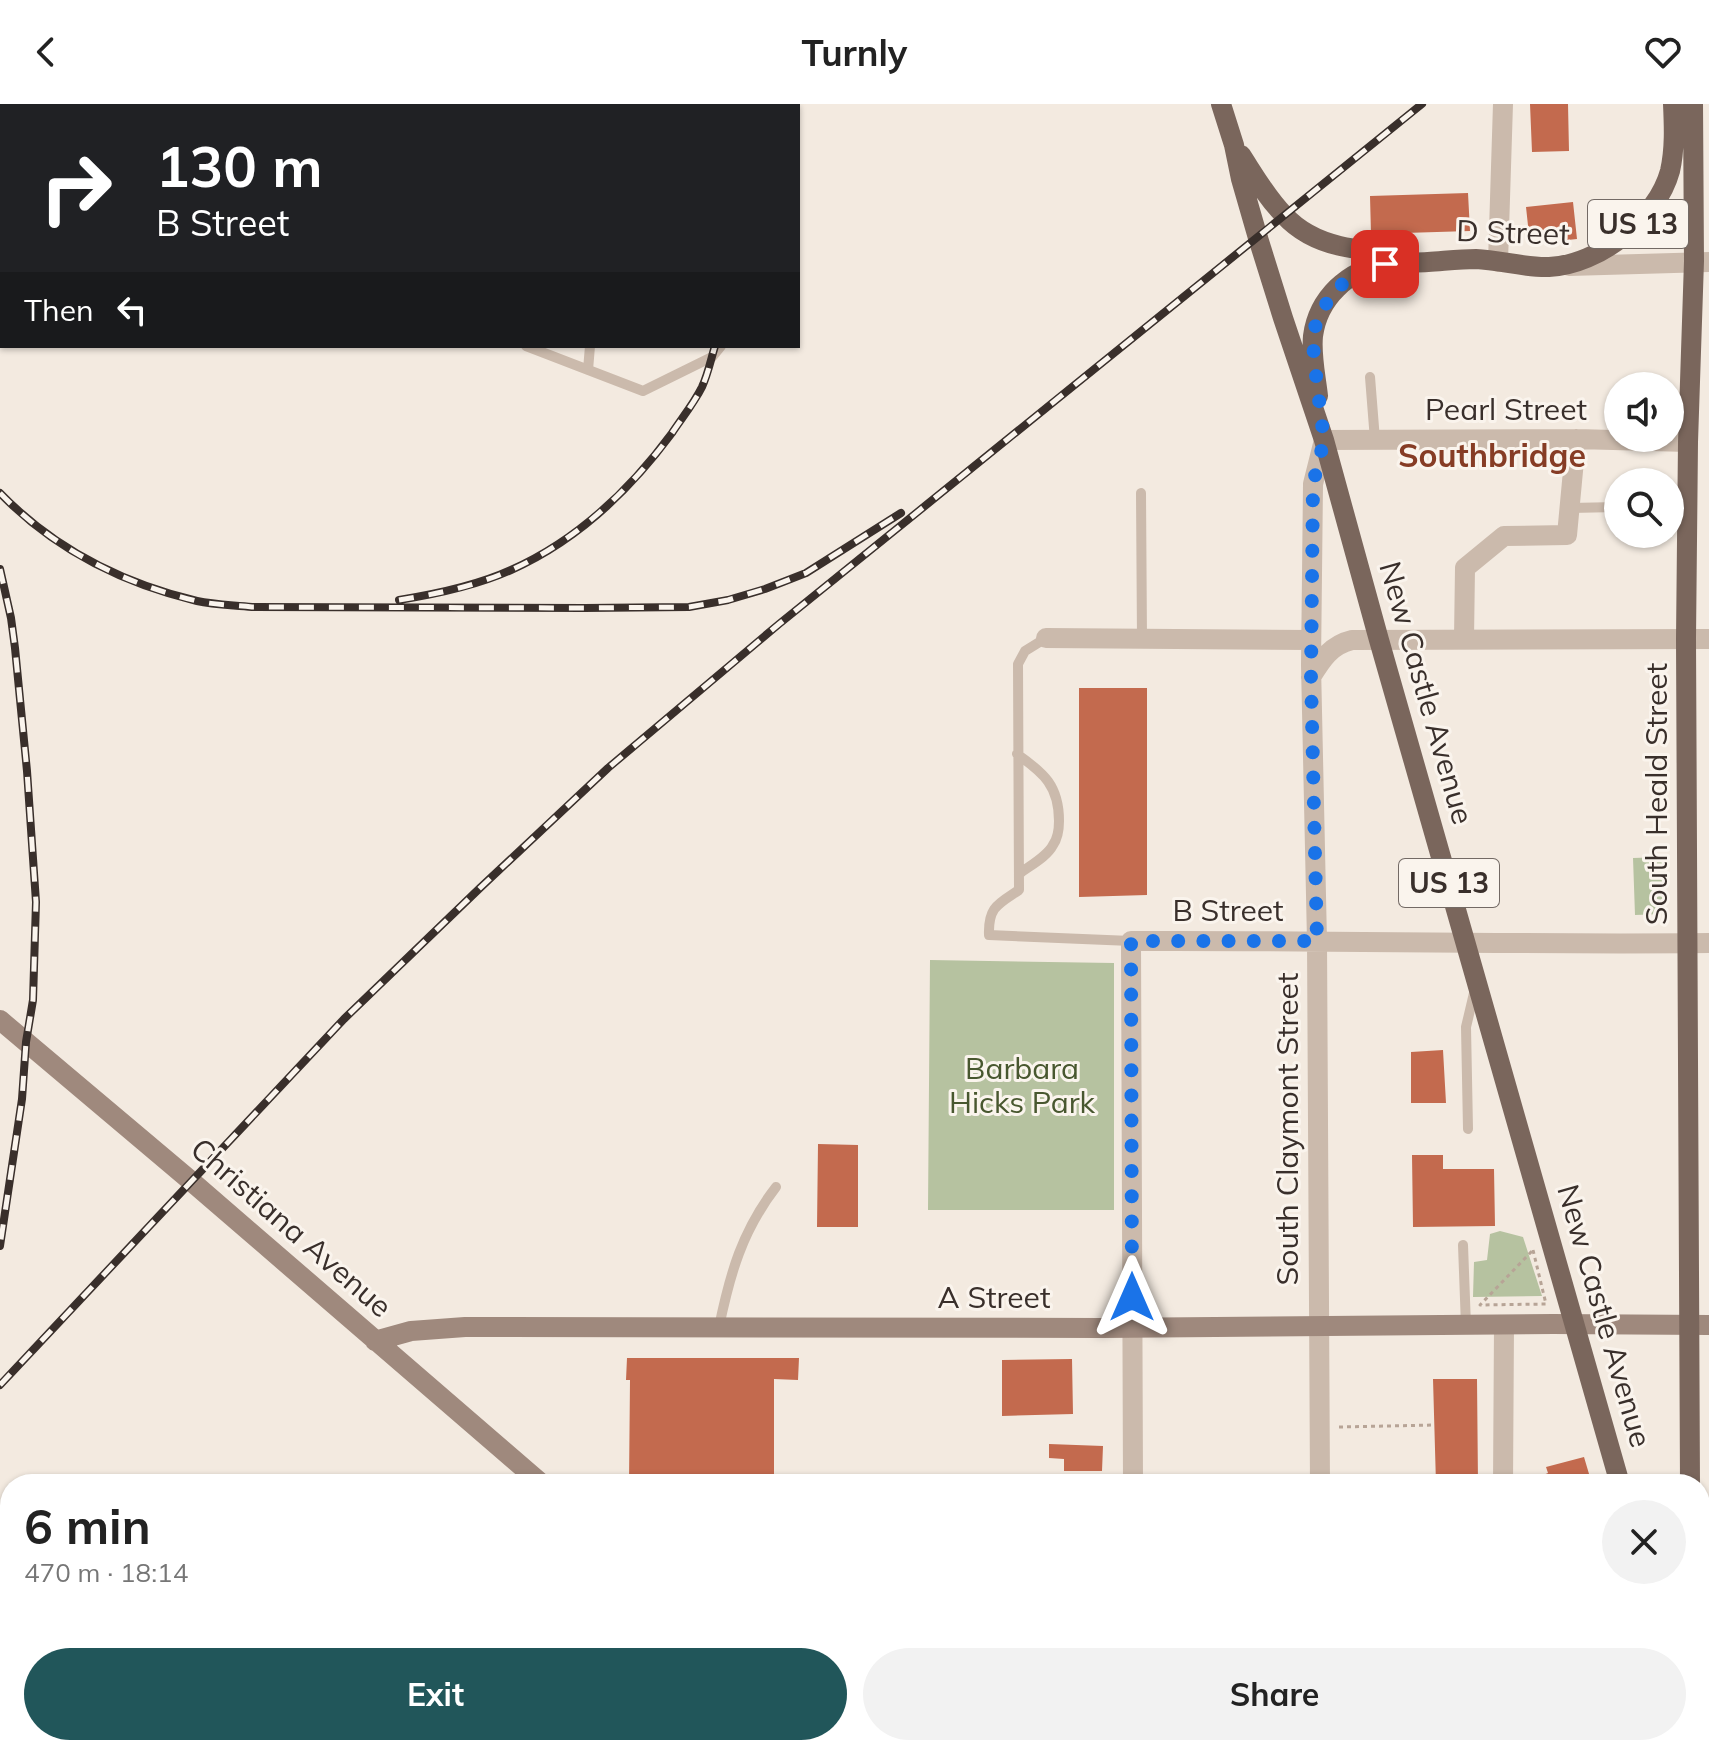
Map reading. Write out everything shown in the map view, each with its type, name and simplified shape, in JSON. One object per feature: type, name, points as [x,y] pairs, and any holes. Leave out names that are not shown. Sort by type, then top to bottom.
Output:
[{"type":"main road","name":"New Castle Avenue","points":[[1221,104],[1262,252],[1324,440],[1617,1474]]},
{"type":"main road","name":"South Heald Street","points":[[1673,104],[1683,131],[1702,261],[1688,442],[1686,639],[1699,944],[1699,1325],[1691,1474]]},
{"type":"main road","name":"South Heald Street","points":[[1548,267],[1573,263],[1590,256],[1641,222],[1664,187],[1693,104]]},
{"type":"main road","points":[[1234,145],[1284,216],[1302,231],[1328,244],[1378,252],[1422,252],[1476,259]]},
{"type":"main road","name":"D Street","points":[[1324,440],[1313,337],[1317,319],[1335,289],[1363,271],[1385,264],[1476,259],[1548,267]]},
{"type":"street","points":[[1498,262],[1503,104]]},
{"type":"street","name":"D Street","points":[[1548,267],[1702,261]]},
{"type":"street","points":[[1464,639],[1465,568],[1504,536],[1567,535],[1576,439]]},
{"type":"street","name":"Pearl Street","points":[[1324,440],[1688,442]]},
{"type":"street","name":"South Claymont Street","points":[[1320,1474],[1317,941],[1311,640],[1313,484],[1324,440]]},
{"type":"street","points":[[1046,638],[1311,640]]},
{"type":"street","points":[[1311,677],[1325,654],[1352,640],[1709,639]]},
{"type":"street","points":[[1131,941],[1133,1474]]},
{"type":"street","name":"B Street","points":[[1131,941],[1699,944]]},
{"type":"street","name":"Christiana Avenue","points":[[0,1020],[530,1474]]},
{"type":"street","name":"A Street","points":[[375,1341],[411,1331],[465,1327],[1699,1325]]},
{"type":"street","points":[[1503,1474],[1504,1326]]},
{"type":"lane","points":[[531,348],[643,391],[712,357],[719,348]]},
{"type":"lane","points":[[588,370],[590,348]]},
{"type":"lane","points":[[1370,377],[1375,440]]},
{"type":"lane","points":[[1141,493],[1142,639]]},
{"type":"lane","points":[[1570,508],[1604,507]]},
{"type":"lane","points":[[1046,638],[1025,651],[1018,664],[1019,890],[998,904],[989,918],[989,935],[1131,941]]},
{"type":"lane","points":[[1017,754],[1037,768],[1052,785],[1059,803],[1059,831],[1052,848],[1019,874]]},
{"type":"lane","points":[[1468,1129],[1466,1027],[1477,980]]},
{"type":"lane","points":[[719,1327],[729,1279],[740,1247],[762,1205],[776,1187]]},
{"type":"lane","points":[[1463,1245],[1466,1326]]},
{"type":"path","points":[[1533,1250],[1546,1304],[1480,1305],[1491,1294],[1533,1250]]},
{"type":"path","points":[[1339,1427],[1433,1425]]},
{"type":"green space","points":[[1664,857],[1665,914],[1635,915],[1633,858]]},
{"type":"green space","name":"Barbara Hicks Park","points":[[930,960],[1114,963],[1114,1210],[928,1210]]},
{"type":"green space","points":[[1500,1231],[1523,1237],[1542,1296],[1473,1297],[1474,1262],[1487,1260],[1490,1234]]},
{"type":"building","points":[[1530,104],[1568,104],[1569,151],[1532,152]]},
{"type":"building","points":[[1468,193],[1470,231],[1371,234],[1370,196]]},
{"type":"building","points":[[1573,202],[1577,239],[1530,244],[1526,207]]},
{"type":"building","points":[[1079,688],[1147,688],[1147,895],[1079,897]]},
{"type":"building","points":[[1443,1050],[1446,1103],[1411,1103],[1411,1052]]},
{"type":"building","points":[[818,1144],[858,1145],[858,1227],[817,1227]]},
{"type":"building","points":[[1412,1155],[1443,1155],[1443,1169],[1494,1169],[1495,1226],[1413,1227]]},
{"type":"building","points":[[627,1358],[799,1358],[798,1380],[774,1379],[774,1474],[629,1474],[630,1380],[626,1380]]},
{"type":"building","points":[[1072,1359],[1073,1414],[1002,1416],[1002,1360]]},
{"type":"building","points":[[1433,1379],[1477,1379],[1478,1474],[1436,1474]]},
{"type":"building","points":[[1049,1444],[1103,1446],[1102,1471],[1064,1471],[1064,1459],[1049,1458]]},
{"type":"building","points":[[1584,1457],[1589,1474],[1546,1474],[1546,1467]]},
{"type":"railway","points":[[0,1385],[344,1019],[608,768],[779,624],[1422,104]]},
{"type":"railway","points":[[399,600],[456,589],[498,576],[535,558],[579,529],[620,494],[672,433],[702,387],[714,348]]},
{"type":"railway","points":[[0,493],[43,531],[116,574],[197,601],[252,607],[689,607],[728,600],[806,573],[901,513]]},
{"type":"railway","points":[[0,569],[15,648],[36,902],[33,1000],[0,1246]]},
{"type":"district","name":"Southbridge","points":[[1492,456]]},
{"type":"route","points":[[1132,1297],[1131,941],[1317,941],[1311,677],[1313,484],[1324,440],[1313,337],[1317,319],[1335,289],[1363,271],[1385,264]]}]
